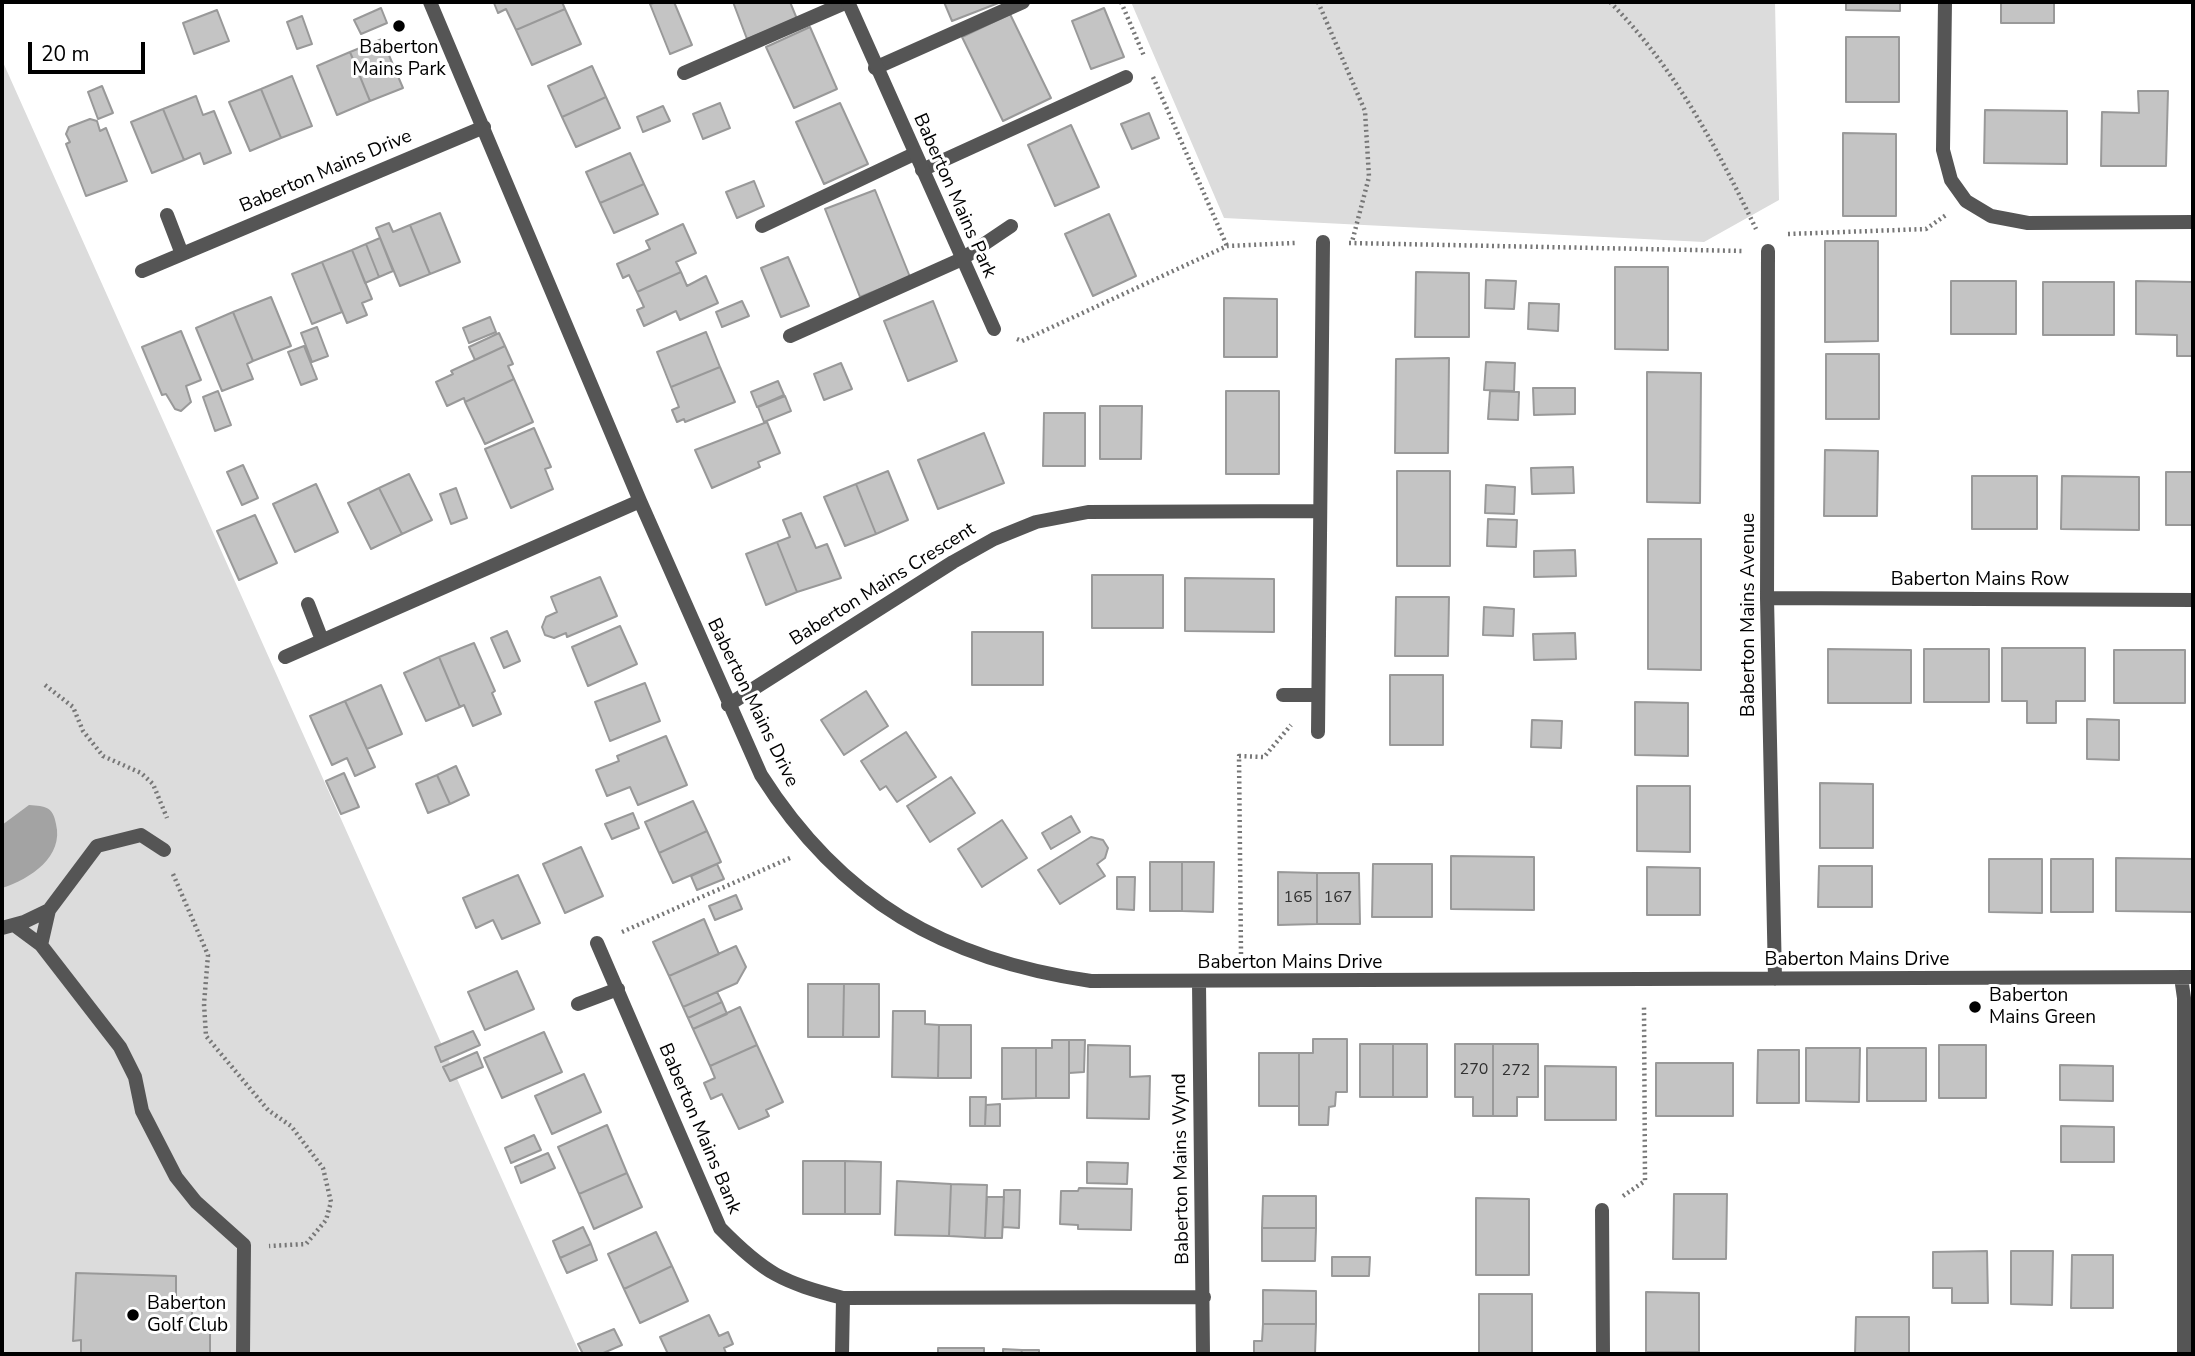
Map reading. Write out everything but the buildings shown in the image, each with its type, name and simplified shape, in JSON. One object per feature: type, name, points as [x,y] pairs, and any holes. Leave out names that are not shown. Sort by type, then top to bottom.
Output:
[{"type":"street","name":"Baberton Mains Drive","points":[[430,2],[640,501],[761,775],[785,812],[814,848],[857,886],[904,920],[962,950],[1034,973],[1091,981],[1199,983],[2187,977]]},
{"type":"street","name":"Baberton Mains Park","points":[[847,2],[994,329]]},
{"type":"street","points":[[684,73],[847,2]]},
{"type":"street","points":[[875,68],[1023,2]]},
{"type":"street","points":[[1945,2],[1943,150],[1951,180],[1966,201],[1991,216],[2028,223],[2193,222]]},
{"type":"street","points":[[922,170],[1126,77]]},
{"type":"street","name":"Baberton Mains Drive","points":[[142,271],[484,127]]},
{"type":"street","points":[[762,226],[914,154]]},
{"type":"street","points":[[167,215],[182,254]]},
{"type":"street","points":[[790,336],[962,258],[1012,226]]},
{"type":"street","points":[[1318,732],[1318,511],[1323,242]]},
{"type":"street","name":"Baberton Mains Avenue","points":[[1768,251],[1767,598],[1775,979]]},
{"type":"street","points":[[285,657],[640,501]]},
{"type":"street","name":"Baberton Mains Crescent","points":[[728,705],[953,562],[994,539],[1036,522],[1088,512],[1318,511]]},
{"type":"street","name":"Baberton Mains Row","points":[[1767,598],[2193,600]]},
{"type":"street","points":[[308,604],[322,640]]},
{"type":"street","points":[[1283,695],[1317,695]]},
{"type":"street","points":[[41,945],[49,910],[97,846],[141,835],[164,850]]},
{"type":"street","points":[[8,927],[49,910]]},
{"type":"street","points":[[8,927],[41,945],[120,1047],[135,1077],[142,1111],[176,1177],[196,1202],[244,1245],[243,1354]]},
{"type":"street","name":"Baberton Mains Bank","points":[[597,943],[720,1228],[752,1260],[790,1284],[844,1298],[1204,1297]]},
{"type":"street","points":[[2184,1354],[2184,998],[2187,977]]},
{"type":"street","name":"Baberton Mains Wynd","points":[[1199,983],[1203,1354]]},
{"type":"street","points":[[578,1004],[618,989]]},
{"type":"street","points":[[1602,1210],[1603,1354]]},
{"type":"street","points":[[842,1354],[844,1298]]},
{"type":"path","points":[[1121,2],[1147,63]]},
{"type":"path","points":[[1318,2],[1365,111],[1368,177],[1351,243]]},
{"type":"path","points":[[1610,2],[1636,28],[1689,100],[1768,251]]},
{"type":"path","points":[[1152,75],[1227,246]]},
{"type":"path","points":[[994,329],[1022,341],[1227,246],[1323,242],[1768,251],[1789,233],[1926,229],[1966,201]]},
{"type":"path","points":[[46,685],[73,707],[83,731],[103,756],[141,773],[153,784],[168,821],[164,850],[180,895],[208,955],[204,1004],[205,1036],[268,1110],[291,1126],[324,1168],[331,1202],[326,1220],[306,1244],[282,1247],[244,1245]]},
{"type":"path","points":[[1241,982],[1239,756],[1265,757],[1317,695]]},
{"type":"path","points":[[597,943],[814,848]]},
{"type":"path","points":[[1602,1210],[1645,1181],[1644,980]]},
{"type":"shaded area","points":[[1131,2],[1775,2],[1779,200],[1704,242],[1224,218]]},
{"type":"shaded area","points":[[2,60],[580,1354],[2,1354]]},
{"type":"shaded area","points":[[29,805],[44,807],[53,814],[57,836],[55,846],[43,865],[24,879],[2,888],[2,825]]},
{"type":"place","name":"Baberton Mains Park","points":[[399,26]]},
{"type":"place","name":"Baberton Mains Green","points":[[1975,1007]]},
{"type":"place","name":"Baberton Golf Club","points":[[133,1315]]}]
